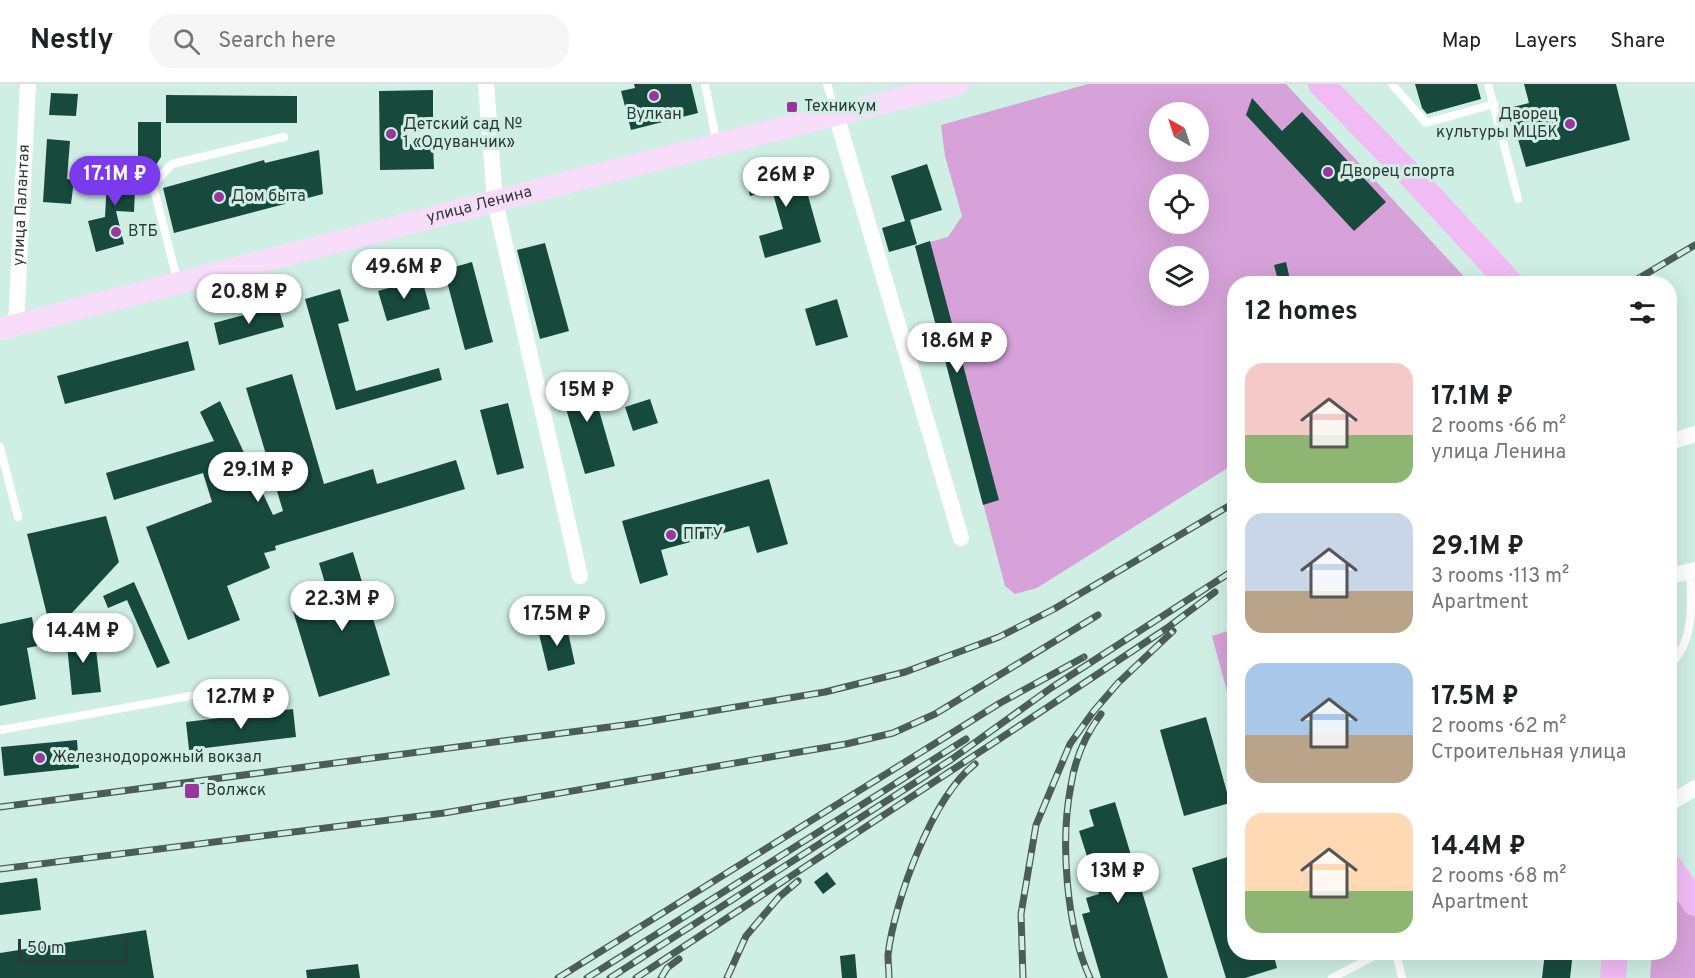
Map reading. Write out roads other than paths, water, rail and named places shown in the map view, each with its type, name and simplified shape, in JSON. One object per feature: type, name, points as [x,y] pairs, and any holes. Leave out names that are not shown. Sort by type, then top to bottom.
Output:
[{"type":"main road","name":"улица Ленина","points":[[8,327],[958,84]]},
{"type":"main road","points":[[1321,84],[1416,181],[1503,276]]},
{"type":"main road","points":[[1677,877],[1695,903]]},
{"type":"main road","points":[[1613,978],[1615,960]]},
{"type":"street","name":"улица Палантая","points":[[8,327],[28,84]]},
{"type":"street","points":[[486,84],[495,201],[580,576]]},
{"type":"street","points":[[836,115],[961,538]]},
{"type":"street","points":[[1677,440],[1695,434]]},
{"type":"street","points":[[1677,574],[1692,571]]},
{"type":"street","points":[[1677,799],[1695,789]]},
{"type":"lane","points":[[705,84],[717,144]]},
{"type":"lane","points":[[827,84],[836,115]]},
{"type":"lane","points":[[1392,84],[1426,123],[1494,104]]},
{"type":"lane","points":[[1488,84],[1518,199]]},
{"type":"lane","points":[[178,283],[153,185],[172,164],[284,137]]},
{"type":"lane","points":[[0,447],[18,517]]},
{"type":"lane","points":[[1677,657],[1687,636],[1692,571]]},
{"type":"lane","points":[[0,730],[263,683]]},
{"type":"lane","points":[[1332,978],[1367,960]]},
{"type":"lane","points":[[1398,960],[1402,978]]},
{"type":"railway","points":[[1643,276],[1695,245]]},
{"type":"railway","points":[[0,807],[640,723],[825,692],[905,672],[999,637],[1054,609],[1227,507]]},
{"type":"railway","points":[[610,978],[952,759],[1051,688],[1227,575]]},
{"type":"railway","points":[[636,978],[1167,628],[1215,592]]},
{"type":"railway","points":[[0,869],[444,813],[846,744],[893,733],[935,714],[1098,615]]},
{"type":"railway","points":[[1023,978],[1021,914],[1036,825],[1070,744],[1118,683],[1173,631]]},
{"type":"railway","points":[[558,978],[1000,703],[1084,657]]},
{"type":"railway","points":[[1090,978],[1075,934],[1067,883],[1066,831],[1075,766],[1086,738],[1101,714]]},
{"type":"railway","points":[[587,978],[966,739]]},
{"type":"railway","points":[[889,978],[888,955],[892,933],[898,907],[918,852],[944,800],[975,764]]},
{"type":"railway","points":[[727,978],[746,936],[779,897],[798,881]]},
{"type":"railway","points":[[661,978],[667,968],[679,959]]},
{"type":"place","name":"Вулкан","points":[[654,96]]},
{"type":"place","name":"Техникум","points":[[792,107]]},
{"type":"place","name":"Дворец культуры МЦБК","points":[[1570,124]]},
{"type":"place","name":"Детский сад № 1 «Одуванчик»","points":[[391,134]]},
{"type":"place","name":"Дворец спорта","points":[[1328,172]]},
{"type":"place","name":"Дом быта","points":[[219,197]]},
{"type":"place","name":"ВТБ","points":[[116,232]]},
{"type":"place","name":"ПГТУ","points":[[671,535]]},
{"type":"place","name":"Железнодорожный вокзал","points":[[40,758]]},
{"type":"place","name":"Волжск","points":[[192,791]]}]
